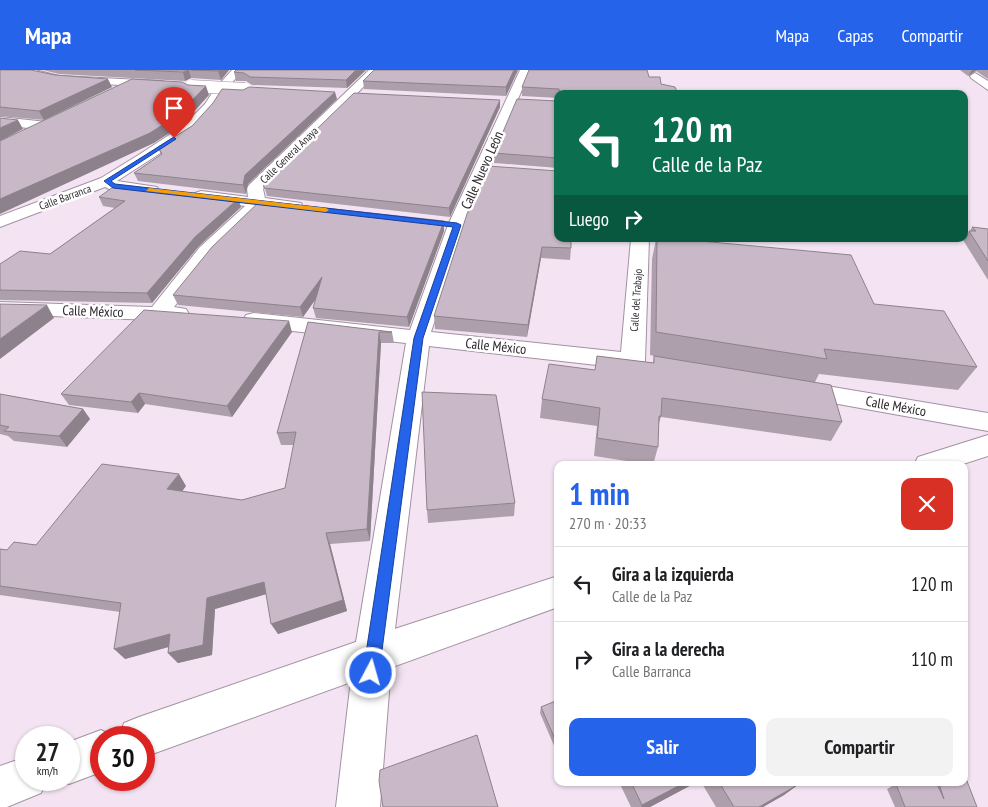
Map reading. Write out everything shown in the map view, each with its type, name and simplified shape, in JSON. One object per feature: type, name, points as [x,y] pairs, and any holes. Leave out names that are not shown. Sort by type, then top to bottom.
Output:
[{"type":"street","points":[[21,70],[59,79],[249,89]]},
{"type":"street","name":"Calle Barranca","points":[[0,222],[107,181],[188,129],[210,106],[218,92],[238,70]]},
{"type":"street","name":"Calle General Anaya","points":[[160,312],[207,251],[258,202],[255,188],[353,94],[375,70]]},
{"type":"street","name":"Calle Nuevo León","points":[[358,807],[373,654],[418,338],[447,224],[492,169],[510,101],[525,70]]},
{"type":"street","points":[[975,76],[988,87]]},
{"type":"street","points":[[107,96],[133,82]]},
{"type":"street","points":[[333,93],[372,94]]},
{"type":"street","points":[[0,121],[51,124],[24,137]]},
{"type":"street","points":[[107,181],[113,186],[315,209]]},
{"type":"street","name":"Calle del Trabajo","points":[[640,242],[642,363]]},
{"type":"street","name":"Calle México","points":[[0,308],[160,312],[198,316]]},
{"type":"street","name":"Calle México","points":[[235,318],[642,363]]},
{"type":"street","name":"Calle México","points":[[776,386],[988,422]]},
{"type":"street","points":[[939,461],[988,444]]},
{"type":"street","points":[[155,733],[373,654],[554,592]]},
{"type":"street","points":[[0,788],[15,782]]},
{"type":"building","points":[[0,70],[31,70],[55,75],[108,79],[39,111],[0,107]]},
{"type":"building","points":[[135,70],[188,70],[183,72]]},
{"type":"building","points":[[236,70],[356,70],[346,80],[250,77],[244,73],[234,72]]},
{"type":"building","points":[[374,70],[514,70],[506,87],[363,81]]},
{"type":"building","points":[[529,70],[647,70],[649,77],[660,77],[661,84],[675,87],[676,90],[559,90],[522,87]]},
{"type":"building","points":[[132,79],[182,82],[188,85],[206,86],[178,115],[150,133],[0,199],[0,141]]},
{"type":"building","points":[[249,87],[335,92],[245,175],[243,185],[134,173],[162,154],[158,147],[192,126],[213,103],[222,89],[243,90]]},
{"type":"building","points":[[354,93],[500,100],[449,208],[264,188],[263,181]]},
{"type":"building","points":[[517,99],[554,101],[554,158],[494,153]]},
{"type":"building","points":[[0,118],[18,120],[0,128]]},
{"type":"building","points":[[488,166],[554,171],[554,242],[571,242],[571,248],[542,247],[528,325],[434,316],[467,214]]},
{"type":"building","points":[[116,185],[238,199],[195,237],[147,293],[0,290],[0,264],[20,251],[50,254],[125,201],[99,197]]},
{"type":"building","points":[[260,201],[444,221],[407,317],[313,308],[322,277],[300,307],[173,295],[212,247]]},
{"type":"building","points":[[972,227],[988,229],[988,261],[969,231],[976,231]]},
{"type":"building","points":[[657,242],[711,242],[851,255],[874,304],[944,311],[977,367],[824,349],[827,359],[656,332]]},
{"type":"building","points":[[0,304],[47,305],[0,339]]},
{"type":"building","points":[[144,310],[289,321],[227,406],[139,393],[131,402],[61,394]]},
{"type":"building","points":[[308,322],[392,332],[379,332],[367,529],[326,533],[343,600],[271,624],[264,582],[207,598],[203,645],[168,653],[170,634],[114,649],[121,603],[0,586],[0,549],[7,550],[14,542],[36,545],[102,464],[179,474],[167,489],[242,500],[285,488],[296,432],[277,433]]},
{"type":"building","points":[[597,356],[654,363],[654,356],[831,385],[842,422],[662,398],[661,416],[659,416],[658,447],[597,438],[600,408],[542,399],[549,364],[595,370]]},
{"type":"building","points":[[422,392],[496,395],[515,503],[427,510]]},
{"type":"building","points":[[0,394],[83,409],[59,436],[4,431],[9,427],[0,425]]},
{"type":"building","points":[[554,702],[554,737],[541,707]]},
{"type":"building","points":[[477,735],[498,807],[383,807],[379,781],[380,770]]},
{"type":"building","points":[[968,784],[977,807],[905,807],[897,786],[938,786],[944,799],[940,786],[968,786]]},
{"type":"building","points":[[633,786],[678,786],[642,805]]},
{"type":"building","points":[[721,786],[796,786],[759,807],[734,807]]},
{"type":"slow traffic","points":[[149,190],[326,210]]},
{"type":"route","points":[[174,138],[107,181],[113,186],[457,225],[418,338],[371,673]]}]
